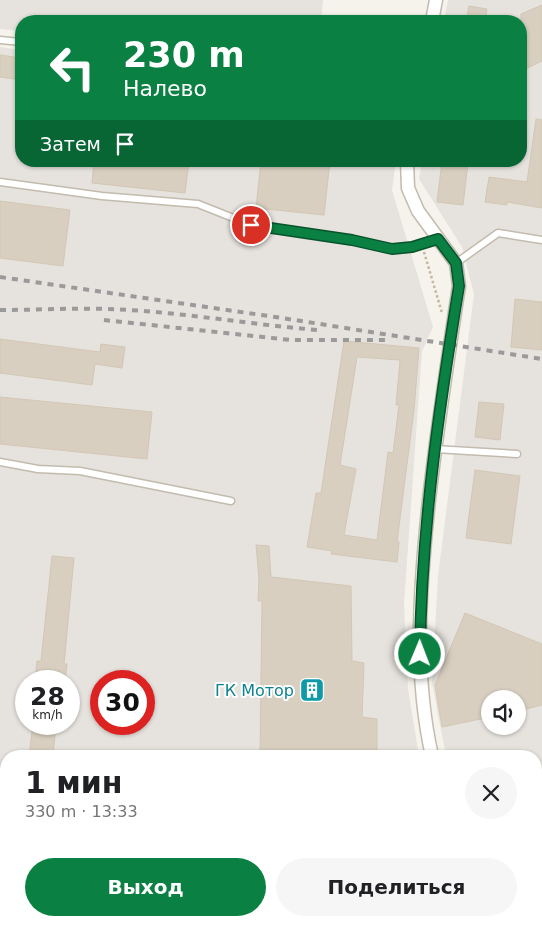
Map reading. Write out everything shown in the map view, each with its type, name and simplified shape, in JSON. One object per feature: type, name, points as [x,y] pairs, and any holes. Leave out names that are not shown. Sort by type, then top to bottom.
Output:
[{"type":"street","points":[[433,15],[436,0]]},
{"type":"street","points":[[407,167],[408,188],[418,211],[456,263],[459,286],[435,449],[424,550],[420,639],[421,695],[431,750]]},
{"type":"lane","points":[[0,40],[15,41]]},
{"type":"lane","points":[[0,182],[102,196],[198,204],[251,225],[352,240],[392,249],[417,246],[438,239]]},
{"type":"lane","points":[[456,263],[498,233],[542,240]]},
{"type":"lane","points":[[435,449],[517,454]]},
{"type":"lane","points":[[0,462],[38,469],[80,471],[231,501]]},
{"type":"shaded area","points":[[0,0],[323,0],[322,15],[15,15],[15,30],[0,29]]},
{"type":"shaded area","points":[[448,0],[542,0],[542,750],[445,750],[432,683],[438,576],[474,294],[462,247],[419,179],[421,167],[527,167],[527,15],[445,15]]},
{"type":"shaded area","points":[[0,47],[15,49],[15,167],[395,167],[392,190],[433,327],[422,351],[404,604],[408,689],[418,750],[0,750]]},
{"type":"building","points":[[542,5],[542,61],[527,68],[527,15],[521,14]]},
{"type":"building","points":[[469,6],[487,9],[486,15],[467,15]]},
{"type":"building","points":[[0,55],[15,57],[15,79],[0,77]]},
{"type":"building","points":[[536,119],[542,120],[542,208],[507,202],[507,205],[485,202],[489,177],[527,182]]},
{"type":"building","points":[[93,167],[188,167],[185,193],[92,183]]},
{"type":"building","points":[[260,167],[329,167],[324,215],[256,208]]},
{"type":"building","points":[[441,167],[468,167],[463,205],[437,202]]},
{"type":"building","points":[[0,201],[70,210],[63,266],[0,258]]},
{"type":"building","points":[[515,299],[542,302],[542,350],[511,347]]},
{"type":"building","points":[[0,339],[100,352],[101,344],[125,347],[122,368],[95,364],[92,385],[0,373]]},
{"type":"building","points":[[344,341],[419,348],[414,410],[397,542],[399,542],[397,562],[331,554],[332,551],[307,547],[316,493],[321,493]],"holes":[[[357,357],[400,360],[396,405],[399,405],[393,453],[388,452],[377,540],[344,535],[356,469],[340,465]]]},
{"type":"building","points":[[0,397],[152,412],[147,459],[0,444]]},
{"type":"building","points":[[479,402],[504,404],[500,440],[475,437]]},
{"type":"building","points":[[475,470],[520,476],[511,544],[466,538]]},
{"type":"building","name":"ГК Мотор","points":[[256,545],[269,546],[271,577],[351,586],[352,661],[364,663],[362,717],[377,719],[377,750],[260,750],[262,601],[258,601],[259,579]]},
{"type":"building","points":[[52,556],[74,558],[64,664],[67,664],[66,670],[36,670],[37,661],[41,661]]},
{"type":"building","points":[[465,613],[542,644],[542,705],[526,709],[526,690],[481,690],[481,719],[442,727],[435,685]]},
{"type":"building","points":[[32,735],[55,735],[54,750],[30,750]]},
{"type":"railway","points":[[0,277],[282,318],[542,359]]},
{"type":"railway","points":[[0,310],[129,310],[318,330]]},
{"type":"railway","points":[[104,320],[291,340],[388,340]]},
{"type":"place","name":"ГК Мотор","points":[[312,690]]},
{"type":"route","points":[[251,225],[352,240],[392,249],[412,247],[438,239],[456,263],[459,286],[435,449],[424,550],[420,654]]}]
